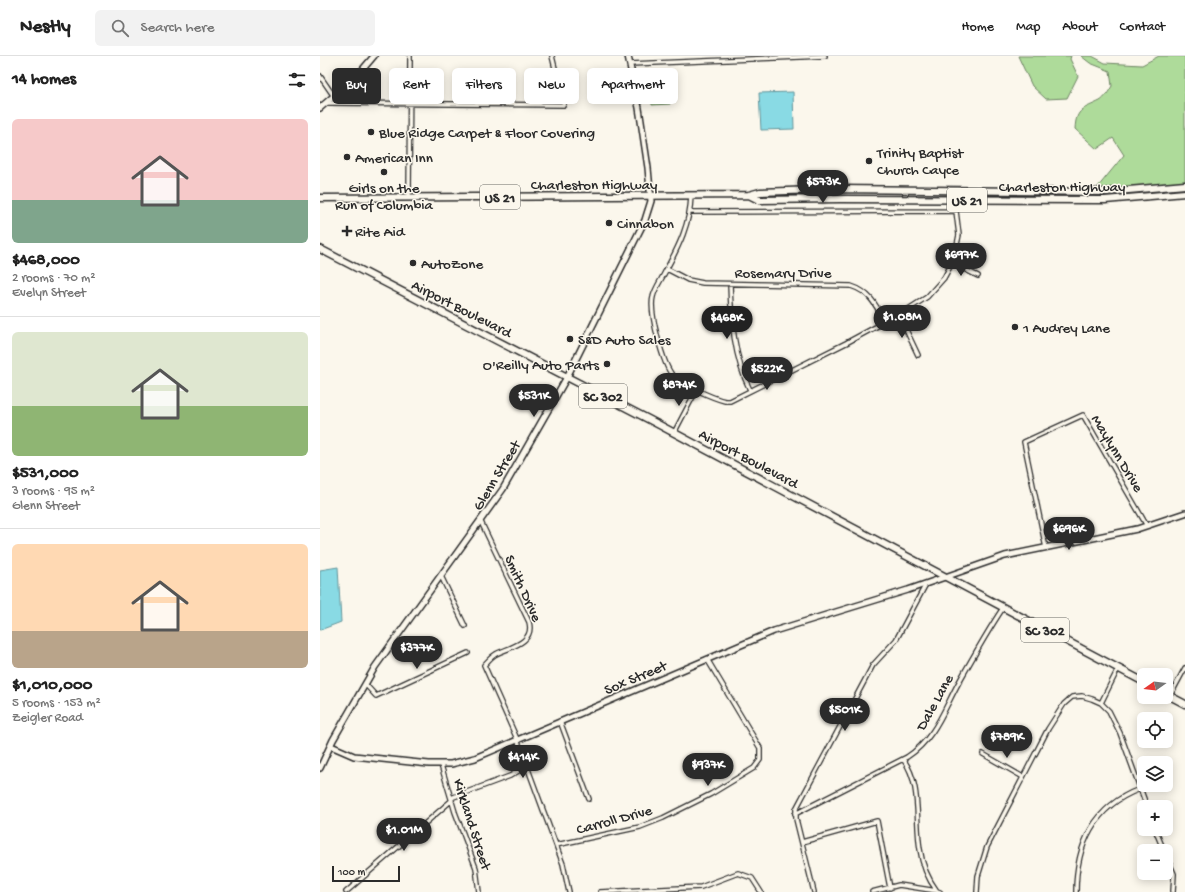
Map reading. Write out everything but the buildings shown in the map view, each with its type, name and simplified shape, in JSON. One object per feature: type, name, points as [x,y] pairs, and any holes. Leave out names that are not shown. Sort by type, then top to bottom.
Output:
[{"type":"main road","name":"Charleston Highway","points":[[320,198],[651,197],[749,195],[760,192],[841,189],[1106,192],[1185,184]]},
{"type":"main road","name":"Charleston Highway","points":[[749,195],[759,200],[1105,200],[1185,193]]},
{"type":"main road","name":"Airport Boulevard","points":[[320,249],[567,376],[1137,678]]},
{"type":"main road","points":[[1173,698],[1185,704]]},
{"type":"street","points":[[364,68],[374,56]]},
{"type":"street","points":[[410,56],[410,68]]},
{"type":"street","points":[[409,197],[410,104],[564,105],[552,56]]},
{"type":"street","name":"Glenn Street","points":[[320,768],[365,684],[401,631],[481,522],[503,489],[567,376],[645,220],[651,197],[645,142],[628,56]]},
{"type":"street","points":[[630,64],[825,56]]},
{"type":"street","points":[[320,76],[332,92]]},
{"type":"street","points":[[320,108],[332,97]]},
{"type":"street","points":[[327,103],[389,104]]},
{"type":"street","points":[[691,196],[690,212],[683,236],[652,300],[652,310],[667,366],[672,374],[697,389],[725,402],[846,343],[899,315],[915,306],[934,290],[944,278],[952,263],[959,235],[956,211],[964,191]]},
{"type":"street","points":[[690,212],[956,211]]},
{"type":"street","points":[[952,263],[978,276]]},
{"type":"street","name":"Rosemary Drive","points":[[667,269],[684,278],[698,282],[851,286],[861,289],[869,295],[885,322]]},
{"type":"street","points":[[730,284],[732,319],[736,348],[750,390]]},
{"type":"street","points":[[899,315],[918,355]]},
{"type":"street","points":[[674,433],[697,389]]},
{"type":"street","name":"Maylynn Drive","points":[[1046,548],[1024,442],[1084,415],[1147,526]]},
{"type":"street","name":"Sox Street","points":[[331,746],[354,756],[441,765],[475,758],[498,750],[517,739],[774,631],[947,578],[984,562],[1147,526],[1185,513]]},
{"type":"street","name":"Smith Drive","points":[[481,522],[529,622],[531,632],[526,639],[493,656],[484,665],[517,739]]},
{"type":"street","points":[[441,576],[465,626]]},
{"type":"street","points":[[814,892],[795,814],[798,804],[873,665],[896,640],[926,584]]},
{"type":"street","name":"Dale Lane","points":[[795,814],[903,759],[919,748],[933,733],[970,663],[1002,608]]},
{"type":"street","points":[[365,684],[376,696],[468,653]]},
{"type":"street","name":"Carroll Drive","points":[[556,845],[649,824],[711,794],[750,771],[758,764],[761,752],[760,748],[707,659]]},
{"type":"street","points":[[1173,687],[1185,668]]},
{"type":"street","points":[[1101,703],[1118,669]]},
{"type":"street","points":[[977,892],[978,876],[983,856],[1048,729],[1068,700],[1082,696],[1101,703],[1109,711],[1116,724],[1137,781]]},
{"type":"street","points":[[560,721],[589,800]]},
{"type":"street","points":[[517,739],[556,845],[569,892]]},
{"type":"street","points":[[983,754],[1023,777]]},
{"type":"street","points":[[903,759],[910,772],[915,790],[922,860],[929,879],[937,892]]},
{"type":"street","name":"Kirkland Street","points":[[441,765],[451,799],[476,868],[478,892]]},
{"type":"street","points":[[346,892],[451,799],[510,776],[527,766]]},
{"type":"street","points":[[1076,892],[1079,858],[1090,830],[1108,807],[1120,798],[1137,790]]},
{"type":"street","points":[[802,842],[877,822],[890,888]]},
{"type":"street","points":[[1173,872],[1173,892]]},
{"type":"street","points":[[600,892],[701,887],[738,873],[752,878],[761,892]]},
{"type":"street","points":[[872,892],[898,885],[940,892]]},
{"type":"green space","points":[[1018,56],[1071,56],[1070,59],[1078,76],[1067,98],[1046,99],[1032,86]]},
{"type":"green space","points":[[1081,56],[1092,56],[1105,63],[1142,65],[1159,56],[1185,56],[1185,183],[1093,193],[1124,155],[1113,138],[1097,149],[1075,129],[1079,113],[1085,108],[1102,100],[1112,86],[1110,71],[1090,63]]},
{"type":"water","points":[[793,92],[794,129],[761,130],[759,93]]},
{"type":"water","points":[[338,567],[341,622],[320,630],[320,570]]},
{"type":"place","name":"Blue Ridge Carpet & Floor Covering","points":[[371,132]]},
{"type":"place","name":"American Inn","points":[[347,157]]},
{"type":"place","name":"Trinity Baptist Church Cayce","points":[[869,161]]},
{"type":"place","name":"Girls on the Run of Columbia","points":[[384,172]]},
{"type":"place","name":"Cinnabon","points":[[609,223]]},
{"type":"place","name":"Rite Aid","points":[[347,231]]},
{"type":"place","name":"AutoZone","points":[[413,263]]},
{"type":"place","name":"1 Audrey Lane","points":[[1015,327]]},
{"type":"place","name":"S&D Auto Sales","points":[[570,339]]},
{"type":"place","name":"O'Reilly Auto Parts","points":[[607,364]]}]
